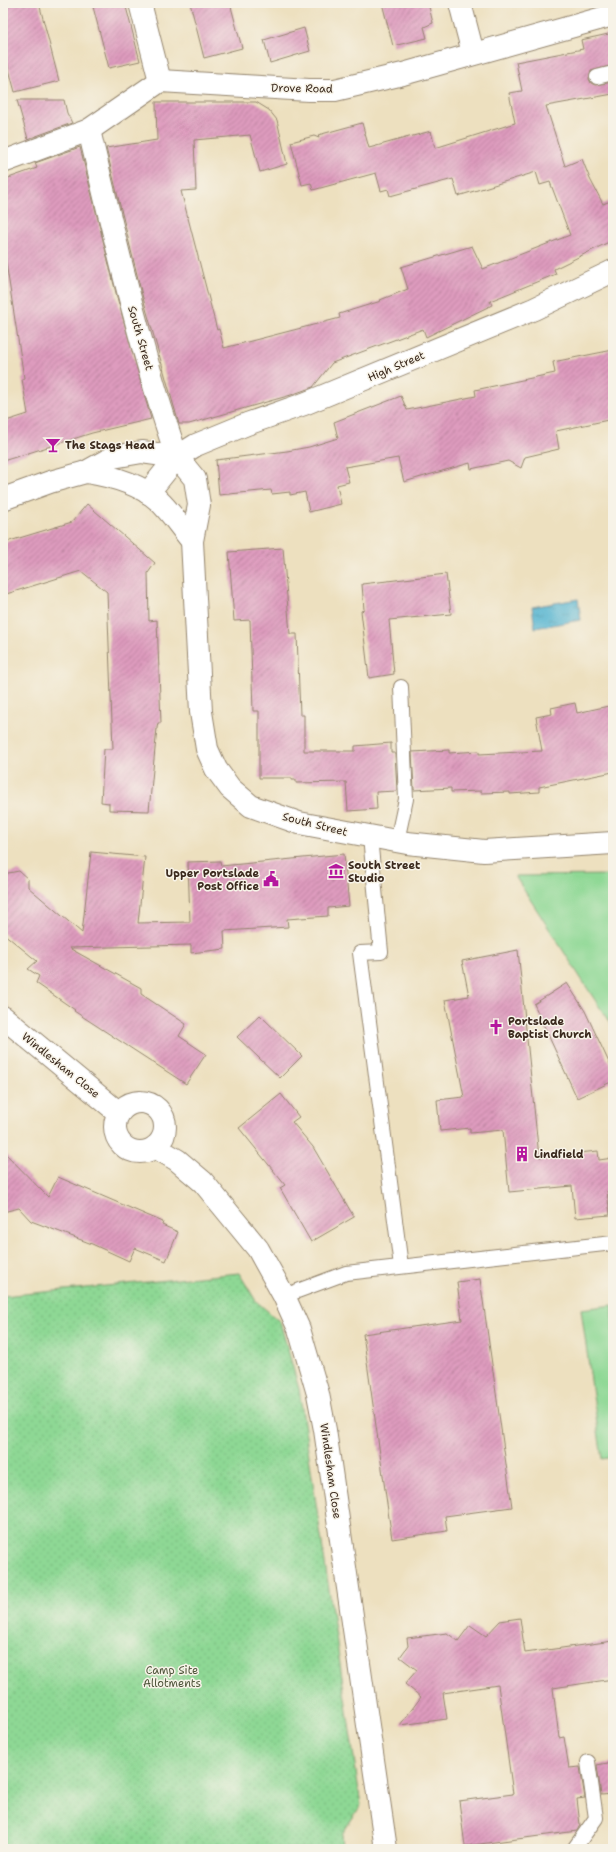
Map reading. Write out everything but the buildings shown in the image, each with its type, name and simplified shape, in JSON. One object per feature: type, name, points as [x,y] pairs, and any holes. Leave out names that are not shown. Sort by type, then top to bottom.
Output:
[{"type":"street","points":[[3,162],[89,130],[160,81],[140,3]]},
{"type":"street","points":[[460,3],[473,53]]},
{"type":"street","name":"Drove Road","points":[[160,81],[309,90],[335,90],[403,74],[473,53],[613,15]]},
{"type":"street","name":"South Street","points":[[89,130],[124,277],[164,418],[177,457],[194,479],[199,505],[192,541],[201,712],[207,749],[216,769],[230,788],[251,806],[299,823],[370,837],[484,850],[613,843]]},
{"type":"street","name":"High Street","points":[[148,493],[177,457],[196,445],[247,424],[304,404],[534,309],[613,271]]},
{"type":"street","points":[[3,499],[50,482],[86,472],[113,457],[142,452],[177,457]]},
{"type":"street","points":[[86,472],[111,476],[134,485],[148,493],[158,500],[192,541]]},
{"type":"street","name":"Windlesham Close","points":[[3,1017],[119,1114]]},
{"type":"street","points":[[139,1102],[153,1106],[159,1111],[165,1126],[161,1140],[155,1147],[141,1152],[126,1148],[116,1136],[115,1128],[119,1114],[131,1104],[139,1102]]},
{"type":"street","name":"Windlesham Close","points":[[155,1147],[177,1160],[203,1182],[258,1249],[284,1296],[299,1329],[310,1363],[324,1423],[386,1849]]},
{"type":"lane","points":[[597,77],[613,73]]},
{"type":"lane","points":[[397,841],[406,798],[401,687]]},
{"type":"lane","points":[[370,837],[381,952],[360,953],[402,1266]]},
{"type":"lane","points":[[284,1296],[346,1273],[613,1243]]},
{"type":"lane","points":[[574,1849],[596,1818],[588,1762]]},
{"type":"green space","points":[[613,875],[613,1028],[515,876]]},
{"type":"green space","name":"Camp Site Allotments","points":[[239,1273],[256,1301],[280,1322],[299,1389],[361,1805],[342,1834],[343,1849],[3,1849],[3,1296]]},
{"type":"green space","points":[[613,1305],[613,1457],[602,1459],[581,1309]]},
{"type":"water","points":[[578,599],[581,620],[535,628],[532,607]]},
{"type":"place","name":"The Stags Head","points":[[53,445]]},
{"type":"place","name":"South Street Studio","points":[[336,871]]},
{"type":"place","name":"Upper Portslade Post Office","points":[[271,879]]},
{"type":"place","name":"Portslade Baptist Church","points":[[496,1027]]},
{"type":"place","name":"Lindfield","points":[[522,1154]]}]
